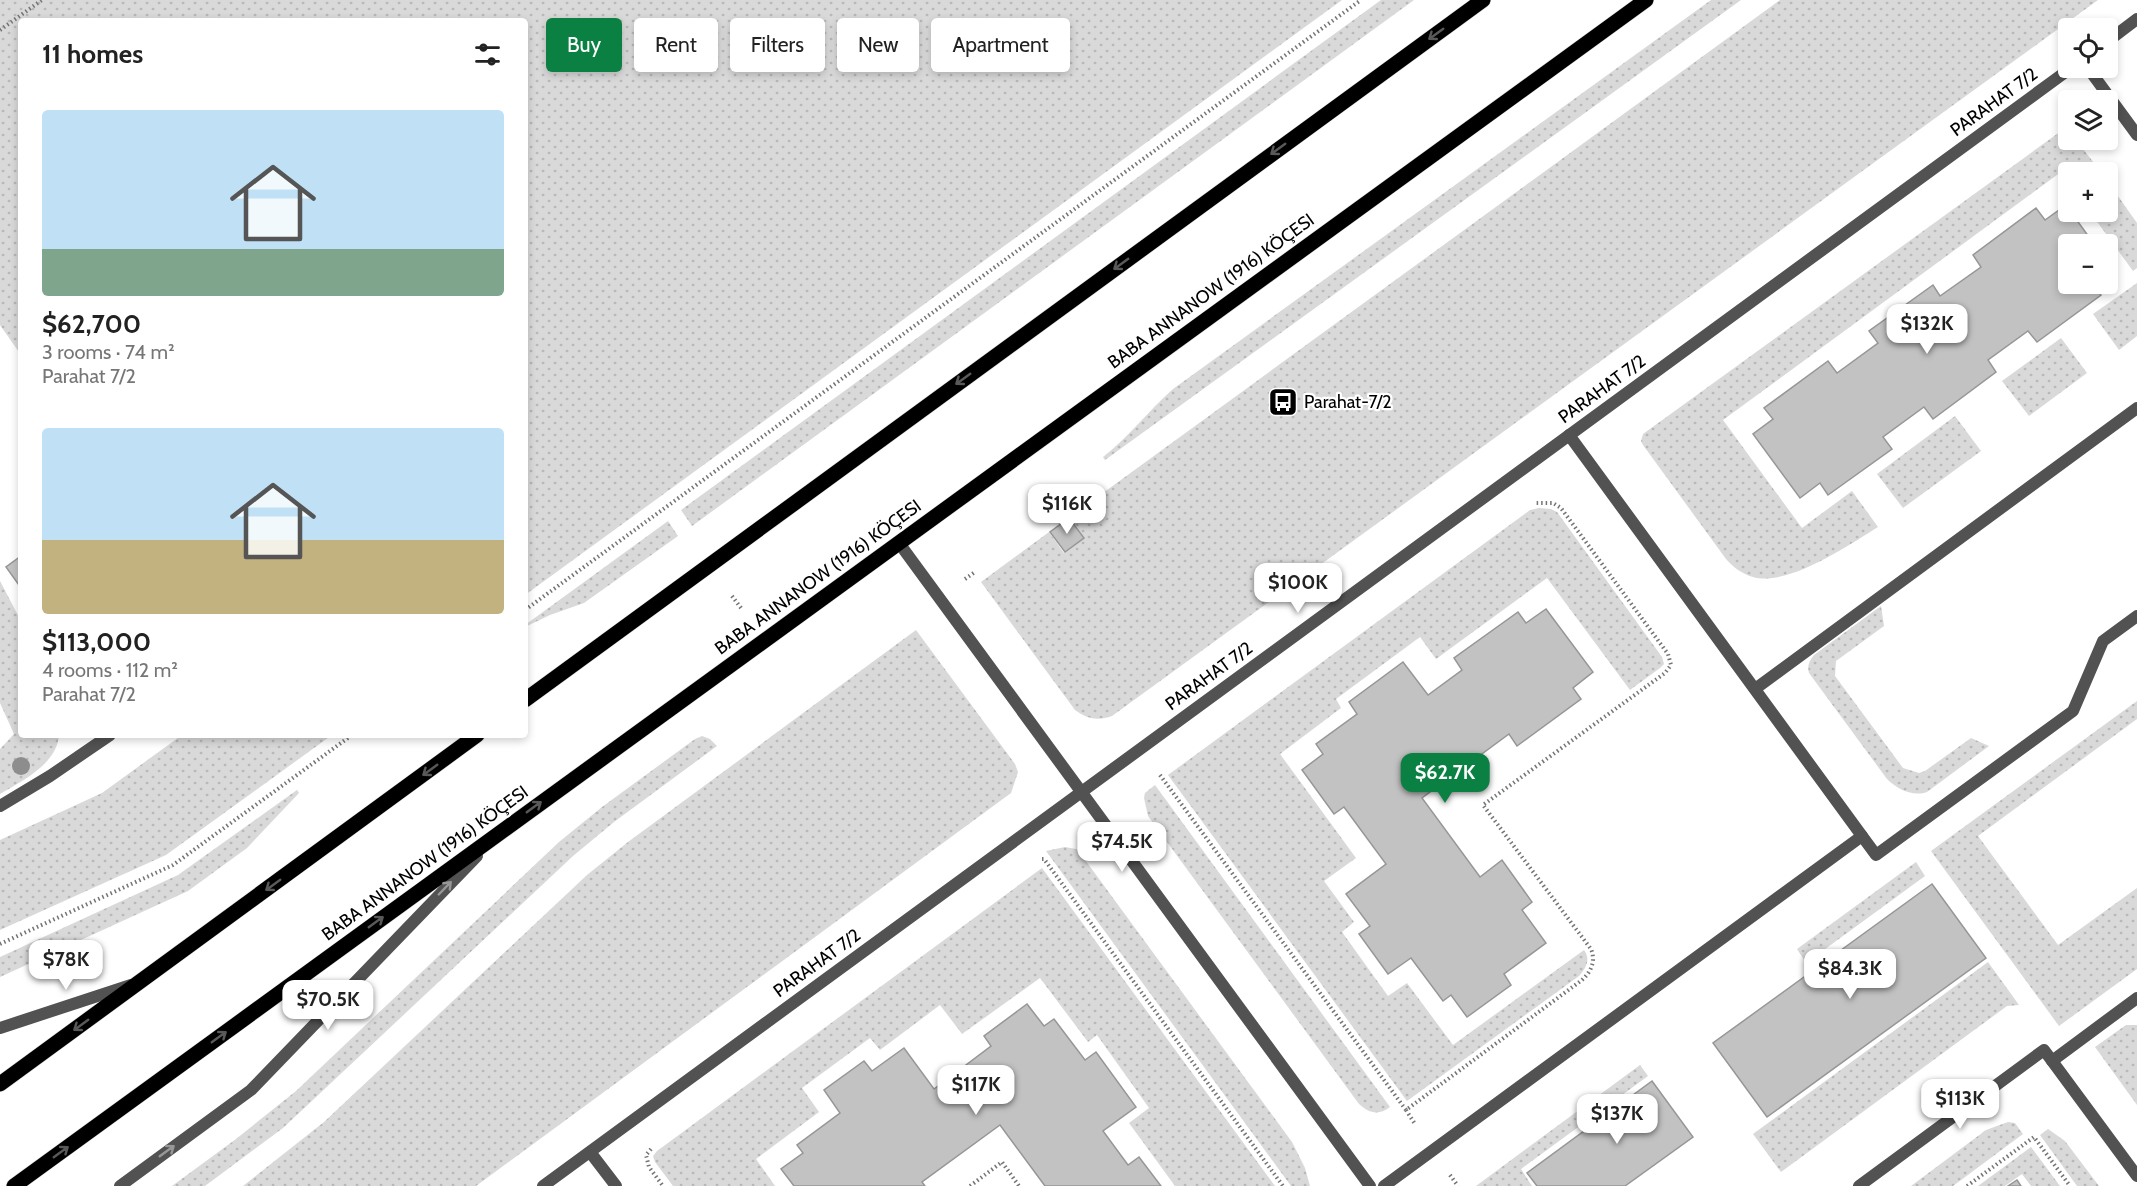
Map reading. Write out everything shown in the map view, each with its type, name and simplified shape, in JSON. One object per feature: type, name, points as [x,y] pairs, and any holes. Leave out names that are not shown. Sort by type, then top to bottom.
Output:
[{"type":"main road","points":[[528,698],[1483,0]]},
{"type":"main road","name":"BABA ANNANOW (1916) KÖÇESI","points":[[14,1186],[1646,0]]},
{"type":"main road","points":[[0,1084],[473,738]]},
{"type":"street","points":[[2118,33],[2137,19]]},
{"type":"street","name":"PARAHAT 7/2","points":[[543,1186],[2058,78]]},
{"type":"street","points":[[2095,78],[2137,135]]},
{"type":"street","points":[[1755,688],[2137,408]]},
{"type":"street","points":[[1569,435],[1876,855],[2073,711],[2103,641],[2137,616]]},
{"type":"street","points":[[899,543],[1370,1186]]},
{"type":"street","points":[[0,806],[50,776],[106,738]]},
{"type":"street","points":[[120,1186],[251,1089],[498,833]]},
{"type":"street","points":[[1384,1186],[1862,836]]},
{"type":"street","points":[[0,1028],[141,982]]},
{"type":"street","points":[[2052,1061],[2137,998]]},
{"type":"street","points":[[1858,1186],[2044,1050],[2137,1176]]},
{"type":"street","points":[[590,1152],[616,1186]]},
{"type":"path","points":[[0,30],[42,0]]},
{"type":"path","points":[[528,608],[1361,0]]},
{"type":"path","points":[[1159,774],[1406,1110],[1582,980],[1592,968],[1594,955],[1591,949],[1483,805],[1657,679],[1671,665],[1668,654],[1561,508],[1553,503],[1528,504]]},
{"type":"path","points":[[732,596],[741,608]]},
{"type":"path","points":[[0,944],[172,865],[348,738]]},
{"type":"path","points":[[1034,866],[1044,858],[1283,1186]]},
{"type":"path","points":[[1967,1186],[2034,1137],[2070,1186]]},
{"type":"path","points":[[654,1144],[646,1155],[649,1167],[663,1186]]},
{"type":"path","points":[[970,1186],[1002,1162],[1019,1186]]},
{"type":"shaded area","points":[[0,0],[1342,0],[528,593],[528,18],[18,18],[18,351],[0,325]]},
{"type":"shaded area","points":[[1381,0],[1414,0],[692,526],[681,510]]},
{"type":"shaded area","points":[[1711,0],[1741,0],[1105,460],[1103,457],[1173,389]]},
{"type":"shaded area","points":[[1780,0],[2098,0],[2073,18],[2058,18],[2058,29],[1112,716],[1102,718],[1093,718],[1075,710],[981,582],[1049,532],[1064,553],[1084,538],[1070,517]]},
{"type":"shaded area","points":[[2057,134],[2058,150],[2084,150],[2093,162],[2058,162],[2058,174],[1723,420],[1802,528],[1852,491],[1878,527],[1818,562],[1783,576],[1753,577],[1735,567],[1726,559],[1643,445],[1641,441],[1643,434]]},
{"type":"shaded area","points":[[2118,196],[2137,223],[2137,268],[2133,271],[2118,250],[2118,234],[2106,234],[2097,222],[2118,222]]},
{"type":"shaded area","points":[[2137,283],[2137,336],[2119,350],[2093,314]]},
{"type":"shaded area","points":[[2061,338],[2087,373],[2029,416],[2002,381]]},
{"type":"shaded area","points":[[1955,416],[1981,451],[1903,508],[1877,474]]},
{"type":"shaded area","points":[[1539,508],[1557,512],[1662,657],[1664,664],[1660,668],[1630,690],[1547,578],[1436,659],[1420,637],[1336,699],[1341,708],[1280,754],[1356,858],[1324,881],[1354,922],[1342,932],[1388,996],[1407,983],[1453,1045],[1584,950],[1586,953],[1587,963],[1579,976],[1407,1101],[1168,775],[1530,510]]},
{"type":"shaded area","points":[[668,521],[678,536],[584,603],[528,626],[528,623]]},
{"type":"shaded area","points":[[0,581],[18,615],[18,738],[58,738],[52,755],[45,763],[28,777],[0,794],[0,749],[14,734],[0,703]]},
{"type":"shaded area","points":[[1881,606],[1884,626],[1836,661],[1835,676],[1903,768],[1919,773],[1925,771],[1971,738],[1989,746],[1927,792],[1905,791],[1887,779],[1809,673],[1809,664],[1814,655]]},
{"type":"shaded area","points":[[916,630],[1015,764],[1018,772],[1011,793],[476,1186],[243,1186],[324,1122],[587,875],[628,842]]},
{"type":"shaded area","points":[[2137,701],[2137,719],[1978,836],[2058,945],[2137,888],[2137,969],[2059,1026],[1931,851]]},
{"type":"shaded area","points":[[702,736],[710,739],[717,746],[614,822],[573,856],[283,1128],[205,1186],[172,1186],[296,1091],[559,842],[602,807]]},
{"type":"shaded area","points":[[178,738],[328,738],[166,855],[0,930],[0,840],[102,793]]},
{"type":"shaded area","points":[[1155,785],[1390,1107],[1382,1112],[1374,1112],[1366,1110],[1359,1104],[1148,816],[1145,793]]},
{"type":"shaded area","points":[[297,790],[299,793],[247,848],[188,891],[0,977],[0,957],[178,875]]},
{"type":"shaded area","points":[[1065,847],[1076,849],[1080,853],[1292,1142],[1305,1168],[1310,1186],[1291,1186],[1046,851]]},
{"type":"shaded area","points":[[1916,862],[1925,876],[1806,963],[1797,949]]},
{"type":"shaded area","points":[[1042,868],[1275,1186],[1175,1186],[1129,1123],[1149,1108],[1097,1035],[1088,1042],[1040,978],[962,1034],[940,1005],[880,1050],[870,1038],[802,1088],[819,1112],[756,1159],[775,1186],[673,1186],[655,1162],[653,1156],[657,1151]]},
{"type":"shaded area","points":[[1988,962],[2019,1005],[2007,1006],[1781,1172],[1753,1134]]},
{"type":"shaded area","points":[[2126,1025],[2137,1025],[2137,1105],[2095,1047]]},
{"type":"shaded area","points":[[1640,1065],[1648,1076],[1521,1169],[1532,1186],[1476,1186]]},
{"type":"shaded area","points":[[2008,1122],[2015,1123],[2023,1134],[1953,1186],[1911,1186],[1986,1130]]},
{"type":"shaded area","points":[[2048,1129],[2065,1141],[2099,1186],[2077,1186],[2040,1135]]},
{"type":"shaded area","points":[[2031,1147],[2060,1186],[2031,1186],[2022,1174],[2005,1186],[1978,1186]]},
{"type":"building","points":[[2036,208],[2045,220],[2058,211],[2058,222],[2078,222],[2087,234],[2058,234],[2058,294],[2101,295],[2037,342],[2028,331],[1988,360],[1996,372],[1933,419],[1924,407],[1883,437],[1892,449],[1828,495],[1820,483],[1800,498],[1753,434],[1773,419],[1764,408],[1828,361],[1837,373],[1878,343],[1869,331],[1933,285],[1940,296],[1981,267],[1973,255]]},
{"type":"building","points":[[1069,518],[1084,538],[1065,552],[1050,532]]},
{"type":"building","points":[[18,558],[18,584],[6,567]]},
{"type":"building","points":[[1546,609],[1593,672],[1573,688],[1581,699],[1517,746],[1509,734],[1422,798],[1480,877],[1502,860],[1532,902],[1522,910],[1546,943],[1504,974],[1511,985],[1467,1017],[1451,995],[1443,1001],[1411,958],[1388,974],[1359,934],[1370,926],[1346,894],[1386,864],[1344,807],[1334,814],[1302,770],[1323,754],[1316,744],[1357,714],[1349,702],[1403,662],[1428,695],[1462,670],[1454,658],[1518,612],[1526,623]]},
{"type":"building","points":[[1932,884],[1986,958],[1767,1117],[1713,1043]]},
{"type":"building","points":[[1027,1004],[1044,1026],[1054,1019],[1085,1060],[1096,1052],[1136,1107],[1103,1131],[1128,1165],[1139,1157],[1161,1186],[1045,1186],[1000,1125],[922,1182],[925,1186],[794,1186],[781,1169],[803,1153],[797,1145],[840,1113],[824,1090],[864,1061],[872,1071],[904,1048],[934,1089],[991,1046],[984,1036]]},
{"type":"building","points":[[1652,1081],[1693,1137],[1625,1186],[1537,1186],[1527,1173]]},
{"type":"building","points":[[2017,1180],[2021,1186],[2008,1186]]},
{"type":"place","name":"Parahat-7/2","points":[[1283,402]]}]
